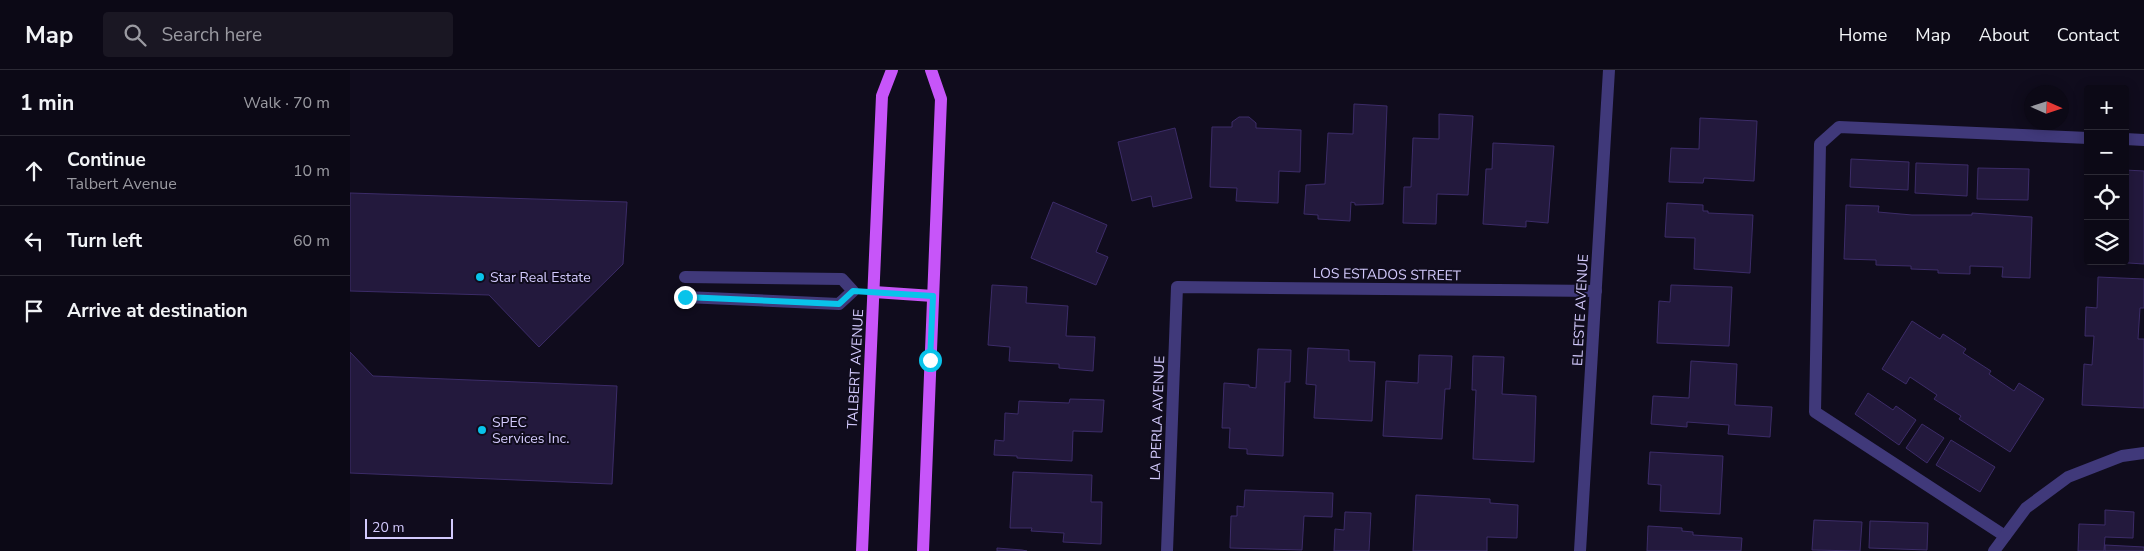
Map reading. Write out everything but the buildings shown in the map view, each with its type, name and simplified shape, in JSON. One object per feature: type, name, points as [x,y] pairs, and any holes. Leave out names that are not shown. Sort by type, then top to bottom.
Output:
[{"type":"main road","name":"TALBERT AVENUE","points":[[862,551],[882,96],[892,70]]},
{"type":"main road","points":[[923,551],[941,99],[931,70]]},
{"type":"main road","points":[[874,292],[933,296]]},
{"type":"street","name":"EL ESTE AVENUE","points":[[1580,551],[1608,70]]},
{"type":"street","points":[[2004,536],[1815,412],[1820,144],[1839,127],[2084,138]]},
{"type":"street","points":[[2129,139],[2144,140]]},
{"type":"street","points":[[686,276],[842,279],[853,291],[874,292]]},
{"type":"street","name":"LOS ESTADOS STREET","points":[[1178,287],[1596,291]]},
{"type":"street","name":"LA PERLA AVENUE","points":[[1167,551],[1178,287]]},
{"type":"street","points":[[685,297],[839,304],[853,291]]},
{"type":"street","points":[[1994,551],[2026,508],[2068,477],[2122,456],[2144,453]]},
{"type":"place","name":"Star Real Estate","points":[[480,277]]},
{"type":"place","name":"SPEC Services Inc.","points":[[482,430]]},
{"type":"route","points":[[685,297],[839,304],[853,291],[933,296],[930,360]]}]
